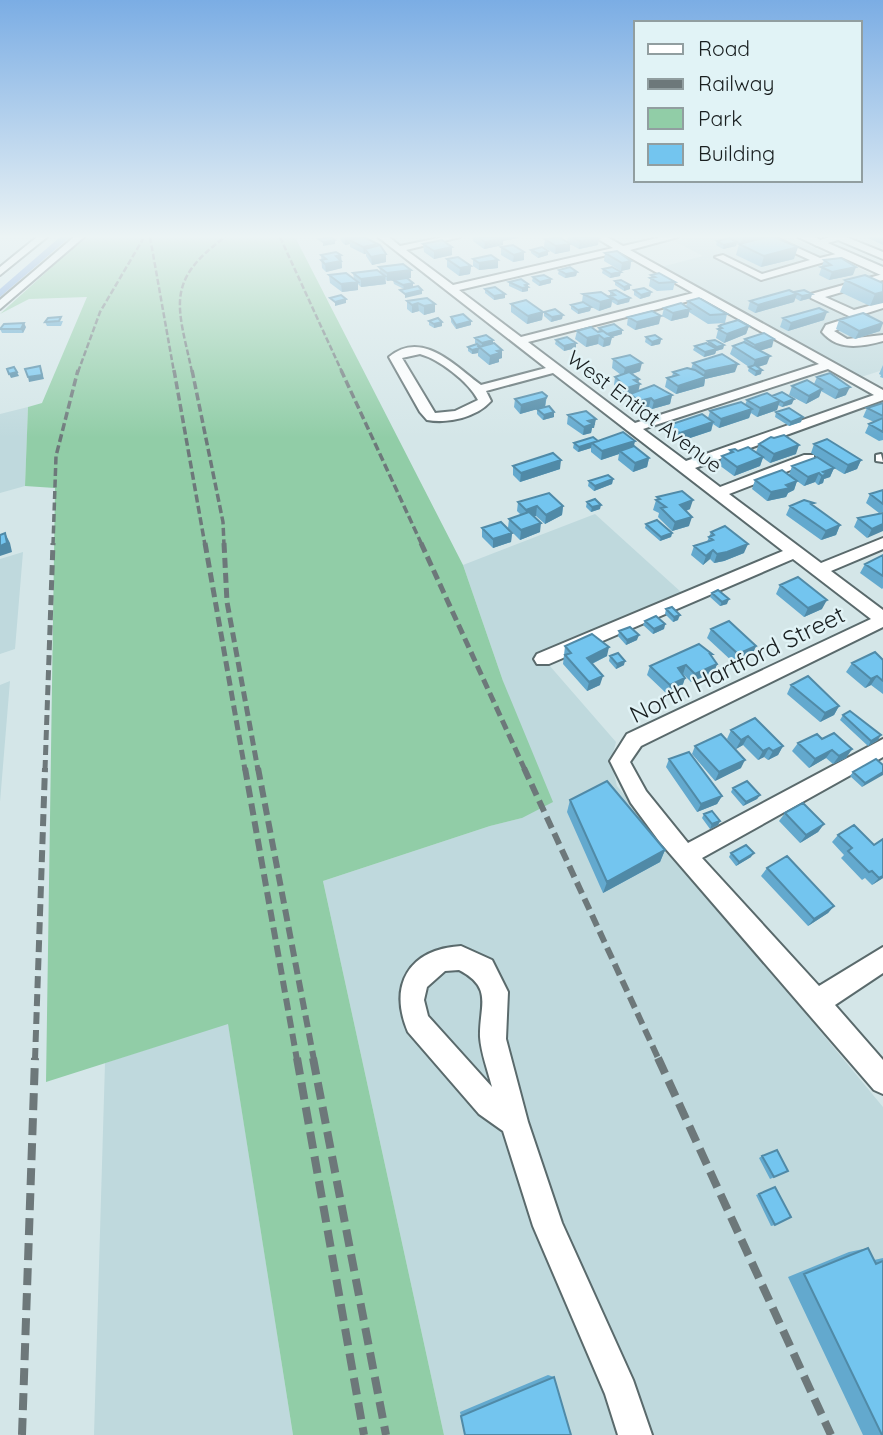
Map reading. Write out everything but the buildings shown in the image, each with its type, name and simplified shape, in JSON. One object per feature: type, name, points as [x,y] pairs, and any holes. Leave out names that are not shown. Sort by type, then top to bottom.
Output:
[{"type":"street","name":"West Entiat Avenue","points":[[470,304],[883,620]]},
{"type":"street","points":[[519,341],[663,304]]},
{"type":"street","points":[[720,304],[883,396]]},
{"type":"street","points":[[832,304],[853,314],[883,313]]},
{"type":"street","points":[[883,313],[830,327],[828,332],[842,341],[883,338]]},
{"type":"street","points":[[413,350],[433,353],[479,389],[485,401],[479,406],[452,416],[432,417],[425,412],[396,357],[413,350]]},
{"type":"street","points":[[633,428],[829,365]]},
{"type":"street","points":[[479,389],[555,369]]},
{"type":"street","points":[[684,467],[883,396]]},
{"type":"street","points":[[718,493],[809,458]]},
{"type":"street","points":[[819,570],[883,543]]},
{"type":"street","points":[[542,659],[795,552]]},
{"type":"street","name":"North Hartford Street","points":[[686,856],[625,778],[620,761],[634,740],[883,620]]},
{"type":"street","points":[[883,747],[686,856],[817,1002],[883,1081]]},
{"type":"street","points":[[514,1122],[489,1104],[417,1023],[411,1000],[417,981],[428,967],[442,959],[461,958],[483,969],[496,992],[493,1039],[514,1122],[548,1226],[621,1392],[635,1435]]},
{"type":"street","points":[[817,1002],[883,959]]},
{"type":"shaded area","points":[[728,304],[883,304],[883,370],[861,377]]},
{"type":"shaded area","points":[[28,407],[25,486],[0,493],[0,414]]},
{"type":"shaded area","points":[[595,514],[692,602],[549,665],[616,742],[611,761],[617,786],[883,1107],[883,1435],[444,1435],[323,881],[522,818],[503,681],[463,565]]},
{"type":"shaded area","points":[[23,552],[15,649],[0,654],[0,559]]},
{"type":"shaded area","points":[[10,681],[0,802],[0,685]]},
{"type":"shaded area","points":[[228,1023],[293,1435],[94,1435],[105,1063]]},
{"type":"green space","points":[[11,304],[19,304],[0,314]]},
{"type":"green space","points":[[84,304],[329,304],[463,565],[503,681],[553,802],[522,818],[323,881],[444,1435],[293,1435],[228,1024],[46,1082],[55,488],[25,486],[28,407],[42,403]]},
{"type":"railway","points":[[78,372],[105,304]]},
{"type":"railway","points":[[162,304],[174,372]]},
{"type":"railway","points":[[180,304],[192,372]]},
{"type":"railway","points":[[311,304],[342,372]]},
{"type":"railway","points":[[53,545],[56,456],[78,370]]},
{"type":"railway","points":[[174,370],[205,545]]},
{"type":"railway","points":[[192,370],[223,522],[224,545]]},
{"type":"railway","points":[[341,370],[422,545]]},
{"type":"railway","points":[[45,770],[53,543]]},
{"type":"railway","points":[[205,543],[245,770]]},
{"type":"railway","points":[[224,543],[227,602],[258,770]]},
{"type":"railway","points":[[421,543],[525,770]]},
{"type":"railway","points":[[35,1060],[45,768]]},
{"type":"railway","points":[[245,768],[297,1060]]},
{"type":"railway","points":[[258,768],[314,1060]]},
{"type":"railway","points":[[524,768],[659,1060]]},
{"type":"railway","points":[[22,1435],[35,1058]]},
{"type":"railway","points":[[297,1058],[364,1435]]},
{"type":"railway","points":[[313,1058],[386,1435]]},
{"type":"railway","points":[[658,1058],[831,1435]]}]
